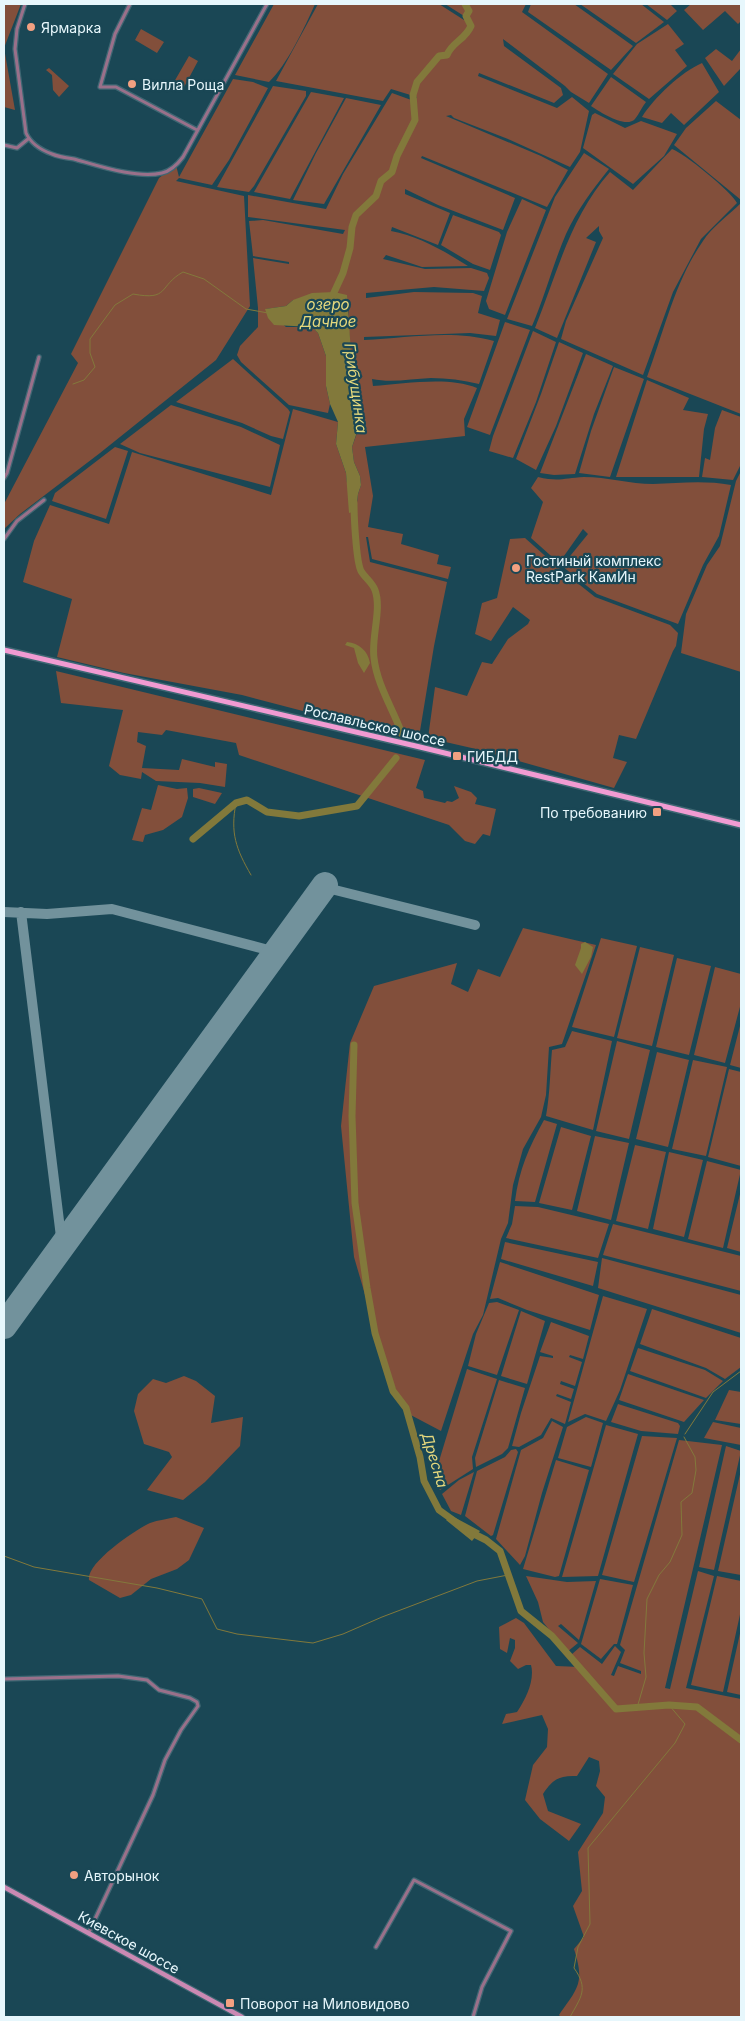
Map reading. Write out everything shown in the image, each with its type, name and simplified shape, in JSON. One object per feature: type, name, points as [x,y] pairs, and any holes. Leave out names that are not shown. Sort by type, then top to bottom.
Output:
[{"type":"main road","name":"Рославльское шоссе","points":[[4,650],[420,747],[741,825]]},
{"type":"main road","name":"Киевское шоссе","points":[[4,1887],[242,2017]]},
{"type":"street","points":[[25,4],[17,29],[15,49],[28,139],[53,155],[117,170],[150,175],[167,172],[177,164],[198,130],[267,4]]},
{"type":"street","points":[[130,4],[115,34],[100,87],[116,87],[198,130]]},
{"type":"street","points":[[4,145],[16,148],[28,139]]},
{"type":"street","points":[[4,478],[39,357]]},
{"type":"street","points":[[4,539],[17,521],[44,500]]},
{"type":"street","points":[[4,1679],[118,1676],[147,1680],[159,1690],[190,1698],[197,1702],[198,1706],[181,1730],[165,1760],[153,1795],[89,1932]]},
{"type":"street","points":[[376,1947],[414,1880],[511,1931],[482,1987],[473,2017]]},
{"type":"shaded area","points":[[4,4],[21,4],[4,48]]},
{"type":"shaded area","points":[[274,4],[315,4],[289,56],[269,82],[235,75]]},
{"type":"shaded area","points":[[318,4],[439,4],[464,20],[464,16],[445,4],[526,4],[522,12],[608,74],[589,103],[571,92],[503,39],[504,46],[561,88],[563,95],[554,103],[479,73],[478,76],[557,108],[572,97],[589,111],[580,152],[570,167],[508,139],[454,118],[451,115],[446,116],[541,156],[568,170],[547,207],[422,156],[421,158],[515,198],[503,230],[438,205],[405,189],[405,194],[450,213],[438,245],[392,227],[391,231],[421,240],[468,266],[422,267],[386,255],[383,259],[425,269],[471,268],[487,273],[489,278],[484,291],[434,287],[366,293],[366,298],[414,292],[473,293],[482,296],[478,313],[500,320],[496,336],[470,333],[364,337],[364,340],[446,335],[478,337],[494,341],[479,384],[437,378],[394,381],[372,379],[373,386],[453,382],[477,388],[464,419],[465,436],[365,447],[373,496],[368,527],[403,534],[401,544],[439,555],[437,564],[451,567],[448,579],[372,559],[368,537],[366,537],[370,562],[447,582],[420,731],[414,740],[242,695],[124,673],[57,657],[72,599],[23,582],[34,541],[50,505],[109,524],[132,452],[271,495],[293,409],[338,422],[336,444],[356,511],[361,485],[360,476],[354,462],[352,447],[357,433],[354,422],[358,413],[351,394],[353,381],[348,319],[349,305],[293,300],[286,306],[266,309],[286,327],[312,327],[318,333],[326,356],[326,386],[330,404],[328,413],[289,405],[241,362],[237,355],[240,346],[258,327],[253,258],[289,264],[289,262],[253,256],[249,221],[263,220],[343,234],[345,230],[248,217],[248,195],[326,209],[343,174],[392,93],[414,101],[417,97],[391,89],[383,101],[276,81]]},
{"type":"shaded area","points":[[531,4],[574,4],[633,46],[611,70],[528,12]]},
{"type":"shaded area","points":[[580,4],[641,4],[664,22],[636,43]]},
{"type":"shaded area","points":[[646,4],[670,4],[677,11],[667,20]]},
{"type":"shaded area","points":[[691,4],[741,4],[741,21],[738,24],[725,11],[703,30],[684,10]]},
{"type":"shaded area","points":[[668,24],[684,44],[675,50],[687,66],[649,99],[613,74],[637,44]]},
{"type":"shaded area","points":[[141,29],[164,42],[157,53],[135,40]]},
{"type":"shaded area","points":[[4,48],[15,110],[4,107]]},
{"type":"shaded area","points":[[716,49],[732,61],[741,49],[741,68],[724,86],[705,58]]},
{"type":"shaded area","points":[[189,56],[198,61],[183,89],[175,85],[174,82]]},
{"type":"shaded area","points":[[702,63],[719,92],[684,125],[671,113],[662,123],[642,117],[653,102],[669,86],[685,73]]},
{"type":"shaded area","points":[[49,68],[69,86],[59,97],[53,90],[52,75],[46,70]]},
{"type":"shaded area","points":[[611,77],[646,102],[631,122],[619,121],[591,106]]},
{"type":"shaded area","points":[[233,79],[253,82],[268,88],[229,160],[212,185],[179,178],[176,181],[244,196],[250,306],[216,360],[20,514],[4,529],[4,504],[78,363],[71,354],[159,178],[176,165],[179,177]]},
{"type":"shaded area","points":[[273,86],[306,91],[306,96],[249,192],[217,187]]},
{"type":"shaded area","points":[[311,92],[344,98],[290,199],[254,192]]},
{"type":"shaded area","points":[[346,98],[381,105],[324,204],[293,200],[316,153]]},
{"type":"shaded area","points":[[716,101],[741,120],[741,200],[674,145],[686,128]]},
{"type":"shaded area","points":[[595,113],[625,128],[641,121],[677,134],[664,156],[633,184],[583,148],[592,115]]},
{"type":"shaded area","points":[[672,149],[707,173],[737,203],[701,239],[673,292],[643,375],[561,339],[566,321],[603,238],[599,231],[599,226],[586,238],[596,242],[557,338],[535,328],[574,227],[596,189],[610,172],[633,190]]},
{"type":"shaded area","points":[[584,153],[609,169],[591,192],[570,225],[532,326],[507,319],[555,197]]},
{"type":"shaded area","points":[[522,199],[546,210],[505,315],[489,309],[486,301],[507,232]]},
{"type":"shaded area","points":[[741,203],[741,414],[647,377],[677,289],[693,256],[711,231]]},
{"type":"shaded area","points":[[453,215],[499,232],[501,235],[490,270],[473,264],[441,245]]},
{"type":"shaded area","points":[[505,322],[530,330],[490,435],[467,427]]},
{"type":"shaded area","points":[[533,331],[556,342],[536,402],[513,458],[489,451]]},
{"type":"shaded area","points":[[559,342],[583,353],[556,426],[536,470],[516,459]]},
{"type":"shaded area","points":[[586,354],[613,366],[594,414],[575,474],[554,475],[540,473]]},
{"type":"shaded area","points":[[233,359],[290,412],[283,439],[271,436],[242,423],[176,402]]},
{"type":"shaded area","points":[[614,367],[644,379],[610,477],[579,473],[591,431]]},
{"type":"shaded area","points":[[647,380],[689,398],[683,410],[708,414],[704,429],[699,477],[616,477]]},
{"type":"shaded area","points":[[171,405],[241,427],[280,445],[270,487],[140,453],[120,444]]},
{"type":"shaded area","points":[[722,410],[741,417],[741,464],[733,480],[702,477],[705,458],[710,460],[715,428]]},
{"type":"shaded area","points":[[115,447],[128,451],[106,519],[52,501],[55,493]]},
{"type":"shaded area","points":[[741,471],[741,672],[681,653],[686,614],[707,565],[720,546],[736,481]]},
{"type":"shaded area","points":[[538,477],[557,479],[593,477],[644,484],[702,482],[731,485],[719,536],[703,565],[678,624],[597,594],[562,566],[588,534],[583,529],[559,563],[531,538],[543,502],[531,488]]},
{"type":"shaded area","points":[[525,538],[595,597],[670,625],[678,633],[676,646],[636,739],[619,735],[613,758],[627,762],[614,788],[476,749],[428,738],[435,687],[467,696],[482,662],[492,664],[508,639],[528,624],[530,620],[513,607],[491,641],[475,634],[482,603],[497,598],[510,539]]},
{"type":"shaded area","points":[[56,671],[425,760],[416,788],[423,791],[424,798],[445,803],[447,801],[452,802],[459,798],[454,786],[471,792],[477,798],[475,804],[496,809],[490,836],[483,834],[475,844],[465,841],[449,825],[239,755],[236,743],[166,730],[162,735],[138,732],[137,742],[146,746],[142,768],[179,770],[182,759],[215,767],[215,762],[227,764],[225,787],[200,783],[156,781],[142,772],[141,779],[120,775],[109,766],[123,710],[61,703]]},
{"type":"shaded area","points":[[158,785],[177,789],[187,788],[188,798],[182,817],[163,830],[145,835],[143,842],[132,840],[142,808],[151,810]]},
{"type":"shaded area","points":[[199,788],[222,793],[215,804],[193,797],[193,789]]},
{"type":"shaded area","points":[[523,928],[596,945],[562,1044],[549,1047],[546,1095],[541,1117],[523,1149],[513,1185],[508,1223],[501,1239],[483,1315],[473,1334],[441,1431],[405,1412],[385,1363],[354,1257],[341,1126],[350,1043],[374,986],[457,963],[451,984],[468,992],[478,969],[500,977]]},
{"type":"shaded area","points":[[601,938],[637,946],[614,1037],[572,1027]]},
{"type":"shaded area","points":[[640,947],[674,955],[652,1046],[617,1038]]},
{"type":"shaded area","points":[[677,958],[711,966],[689,1055],[656,1047]]},
{"type":"shaded area","points":[[715,967],[741,974],[741,1003],[725,1063],[694,1055]]},
{"type":"shaded area","points":[[741,1026],[741,1068],[730,1065]]},
{"type":"shaded area","points":[[572,1031],[612,1041],[593,1130],[546,1116],[552,1050],[565,1047]]},
{"type":"shaded area","points":[[617,1041],[650,1050],[629,1139],[596,1131]]},
{"type":"shaded area","points":[[657,1052],[689,1060],[668,1147],[636,1139]]},
{"type":"shaded area","points":[[693,1060],[727,1067],[706,1156],[672,1149]]},
{"type":"shaded area","points":[[729,1069],[741,1072],[741,1166],[708,1157]]},
{"type":"shaded area","points":[[544,1120],[557,1124],[535,1202],[515,1201],[525,1159]]},
{"type":"shaded area","points":[[561,1127],[591,1136],[572,1210],[539,1203]]},
{"type":"shaded area","points":[[595,1136],[629,1143],[611,1220],[577,1211]]},
{"type":"shaded area","points":[[635,1145],[666,1152],[648,1229],[616,1221]]},
{"type":"shaded area","points":[[669,1152],[703,1160],[684,1237],[653,1229]]},
{"type":"shaded area","points":[[707,1161],[741,1170],[723,1248],[688,1239]]},
{"type":"shaded area","points":[[741,1190],[741,1252],[727,1248]]},
{"type":"shaded area","points":[[515,1206],[538,1207],[609,1224],[598,1258],[506,1238],[512,1224]]},
{"type":"shaded area","points":[[613,1224],[741,1256],[741,1291],[603,1255]]},
{"type":"shaded area","points":[[505,1242],[598,1262],[593,1286],[501,1259]]},
{"type":"shaded area","points":[[602,1258],[741,1295],[741,1333],[598,1288]]},
{"type":"shaded area","points":[[500,1262],[599,1295],[590,1330],[527,1310],[498,1298],[490,1299]]},
{"type":"shaded area","points":[[603,1296],[647,1309],[620,1390],[606,1421],[585,1414],[568,1422]]},
{"type":"shaded area","points":[[497,1302],[519,1310],[497,1375],[468,1366],[476,1334],[489,1303]]},
{"type":"shaded area","points":[[652,1309],[741,1338],[741,1367],[725,1379],[706,1368],[640,1344]]},
{"type":"shaded area","points":[[521,1311],[545,1321],[527,1384],[501,1376]]},
{"type":"shaded area","points":[[551,1322],[589,1336],[583,1359],[570,1355],[569,1357],[582,1362],[575,1386],[561,1381],[560,1384],[574,1389],[571,1399],[557,1394],[556,1396],[571,1402],[565,1424],[551,1418],[541,1435],[519,1447],[512,1446],[540,1356],[553,1358],[553,1356],[540,1352]]},
{"type":"shaded area","points":[[638,1348],[705,1370],[723,1381],[706,1398],[630,1371]]},
{"type":"shaded area","points":[[467,1369],[497,1379],[472,1457],[473,1469],[440,1490],[435,1483],[436,1471]]},
{"type":"shaded area","points":[[628,1374],[704,1400],[684,1422],[619,1400]]},
{"type":"shaded area","points":[[184,1376],[196,1381],[215,1396],[211,1423],[243,1417],[240,1446],[205,1482],[183,1500],[147,1490],[172,1457],[169,1452],[144,1444],[134,1411],[138,1394],[153,1379],[166,1383]]},
{"type":"shaded area","points":[[499,1380],[525,1388],[508,1448],[502,1454],[476,1467],[475,1458]]},
{"type":"shaded area","points":[[729,1390],[741,1392],[741,1424],[715,1420]]},
{"type":"shaded area","points":[[618,1404],[678,1423],[680,1426],[678,1434],[641,1431],[611,1422]]},
{"type":"shaded area","points":[[586,1417],[603,1423],[591,1467],[558,1458],[567,1427]]},
{"type":"shaded area","points":[[552,1421],[563,1427],[525,1556],[520,1565],[496,1539],[521,1450],[543,1438]]},
{"type":"shaded area","points":[[713,1422],[741,1428],[741,1445],[704,1438]]},
{"type":"shaded area","points":[[606,1425],[638,1434],[598,1576],[562,1577]]},
{"type":"shaded area","points":[[642,1436],[677,1438],[634,1582],[602,1575]]},
{"type":"shaded area","points":[[679,1440],[722,1445],[665,1688],[670,1689],[698,1571],[714,1576],[686,1688],[741,1699],[741,2017],[561,2017],[559,2015],[578,1985],[579,1970],[574,1949],[584,1937],[573,1906],[582,1891],[578,1852],[603,1813],[605,1797],[596,1786],[600,1771],[599,1761],[589,1757],[577,1776],[565,1776],[557,1779],[550,1785],[543,1794],[548,1811],[581,1824],[569,1841],[540,1819],[525,1800],[533,1765],[547,1747],[548,1729],[542,1715],[502,1724],[506,1714],[517,1712],[524,1701],[531,1683],[532,1671],[531,1665],[518,1669],[510,1661],[515,1648],[515,1640],[510,1638],[507,1653],[500,1649],[499,1627],[516,1618],[524,1623],[556,1666],[580,1667],[571,1655],[580,1647],[602,1664],[615,1646],[621,1652],[611,1675],[614,1676],[618,1666],[641,1674],[641,1671],[620,1663],[625,1650],[620,1645]]},
{"type":"shaded area","points":[[726,1446],[741,1451],[714,1570],[699,1567]]},
{"type":"shaded area","points":[[516,1449],[518,1452],[493,1535],[491,1536],[465,1516],[477,1471],[505,1457],[511,1450]]},
{"type":"shaded area","points":[[556,1460],[589,1470],[559,1576],[555,1577],[523,1569]]},
{"type":"shaded area","points":[[741,1470],[741,1575],[718,1571]]},
{"type":"shaded area","points":[[474,1472],[461,1515],[451,1511],[442,1494],[459,1480]]},
{"type":"shaded area","points":[[176,1517],[204,1528],[189,1560],[177,1569],[151,1579],[131,1595],[120,1598],[89,1580],[90,1573],[103,1556],[134,1532],[150,1523]]},
{"type":"shaded area","points":[[526,1576],[567,1582],[596,1581],[579,1640],[561,1624],[558,1626],[578,1643],[567,1652],[543,1622],[538,1602]]},
{"type":"shaded area","points":[[717,1576],[741,1581],[741,1610],[723,1692],[691,1685]]},
{"type":"shaded area","points":[[600,1579],[633,1585],[617,1644],[614,1644],[601,1659],[581,1644]]},
{"type":"shaded area","points":[[741,1629],[741,1695],[727,1692]]},
{"type":"water","name":"озеро Дачное","points":[[334,292],[347,295],[353,381],[351,394],[358,413],[354,422],[357,432],[352,447],[354,462],[360,476],[361,485],[356,511],[349,513],[346,473],[336,444],[338,422],[330,404],[326,386],[326,356],[318,333],[312,327],[274,325],[268,318],[265,309],[286,306],[293,300],[312,293]]},
{"type":"water","points":[[347,642],[359,646],[365,651],[370,663],[364,673],[358,663],[354,648],[345,645]]},
{"type":"water","points":[[585,942],[593,947],[591,957],[582,974],[575,965],[581,944]]},
{"type":"water","points":[[452,1516],[480,1531],[472,1541],[446,1520]]},
{"type":"waterway","name":"Грибущинка","points":[[331,299],[343,273],[356,215],[376,196],[381,181],[392,172],[397,156],[415,120],[413,95],[417,82],[439,56],[447,55],[471,26],[466,16],[469,11],[465,4]]},
{"type":"waterway","points":[[73,384],[84,380],[95,367],[90,353],[90,339],[115,305],[133,294],[145,296],[158,294],[175,277],[183,272],[204,279],[246,309],[268,313]]},
{"type":"waterway","name":"Грибущинка","points":[[354,503],[359,566],[374,587],[377,598],[373,650],[378,678],[402,734]]},
{"type":"waterway","name":"Грибущинка","points":[[193,839],[236,803],[247,800],[267,812],[299,816],[357,806],[396,758]]},
{"type":"waterway","points":[[236,803],[234,832],[241,857],[251,875]]},
{"type":"waterway","name":"Дресна","points":[[354,1045],[352,1116],[355,1203],[375,1333],[393,1391],[406,1408],[420,1457],[424,1481],[439,1510],[457,1523]]},
{"type":"waterway","points":[[685,1434],[713,1392],[741,1371]]},
{"type":"waterway","points":[[637,1708],[646,1677],[644,1653],[647,1599],[659,1575],[670,1562],[682,1535],[681,1502],[692,1493],[696,1470],[695,1457],[684,1437]]},
{"type":"waterway","name":"Дресна","points":[[470,1532],[486,1540],[500,1551],[521,1611],[552,1636],[616,1709],[669,1705],[697,1707],[741,1740]]},
{"type":"waterway","points":[[4,1556],[34,1567],[157,1588],[202,1599],[217,1629],[237,1634],[313,1643],[343,1634],[477,1581],[508,1575]]},
{"type":"waterway","points":[[570,2017],[582,1993],[579,1975],[574,1968],[578,1947],[590,1924],[588,1848],[675,1743],[685,1724],[669,1705]]},
{"type":"taxiway","points":[[323,887],[475,925]]},
{"type":"taxiway","points":[[4,912],[47,914],[112,909],[276,952]]},
{"type":"taxiway","points":[[21,912],[62,1245]]},
{"type":"runway","points":[[4,1326],[325,885]]},
{"type":"place","name":"Ярмарка","points":[[31,27]]},
{"type":"place","name":"Вилла Роща","points":[[132,84]]},
{"type":"place","name":"Гостиный комплекс RestPark КамИн","points":[[516,568]]},
{"type":"place","name":"ГИБДД","points":[[457,756]]},
{"type":"place","name":"По требованию","points":[[657,812]]},
{"type":"place","name":"Авторынок","points":[[74,1875]]},
{"type":"place","name":"Поворот на Миловидово","points":[[230,2003]]}]
